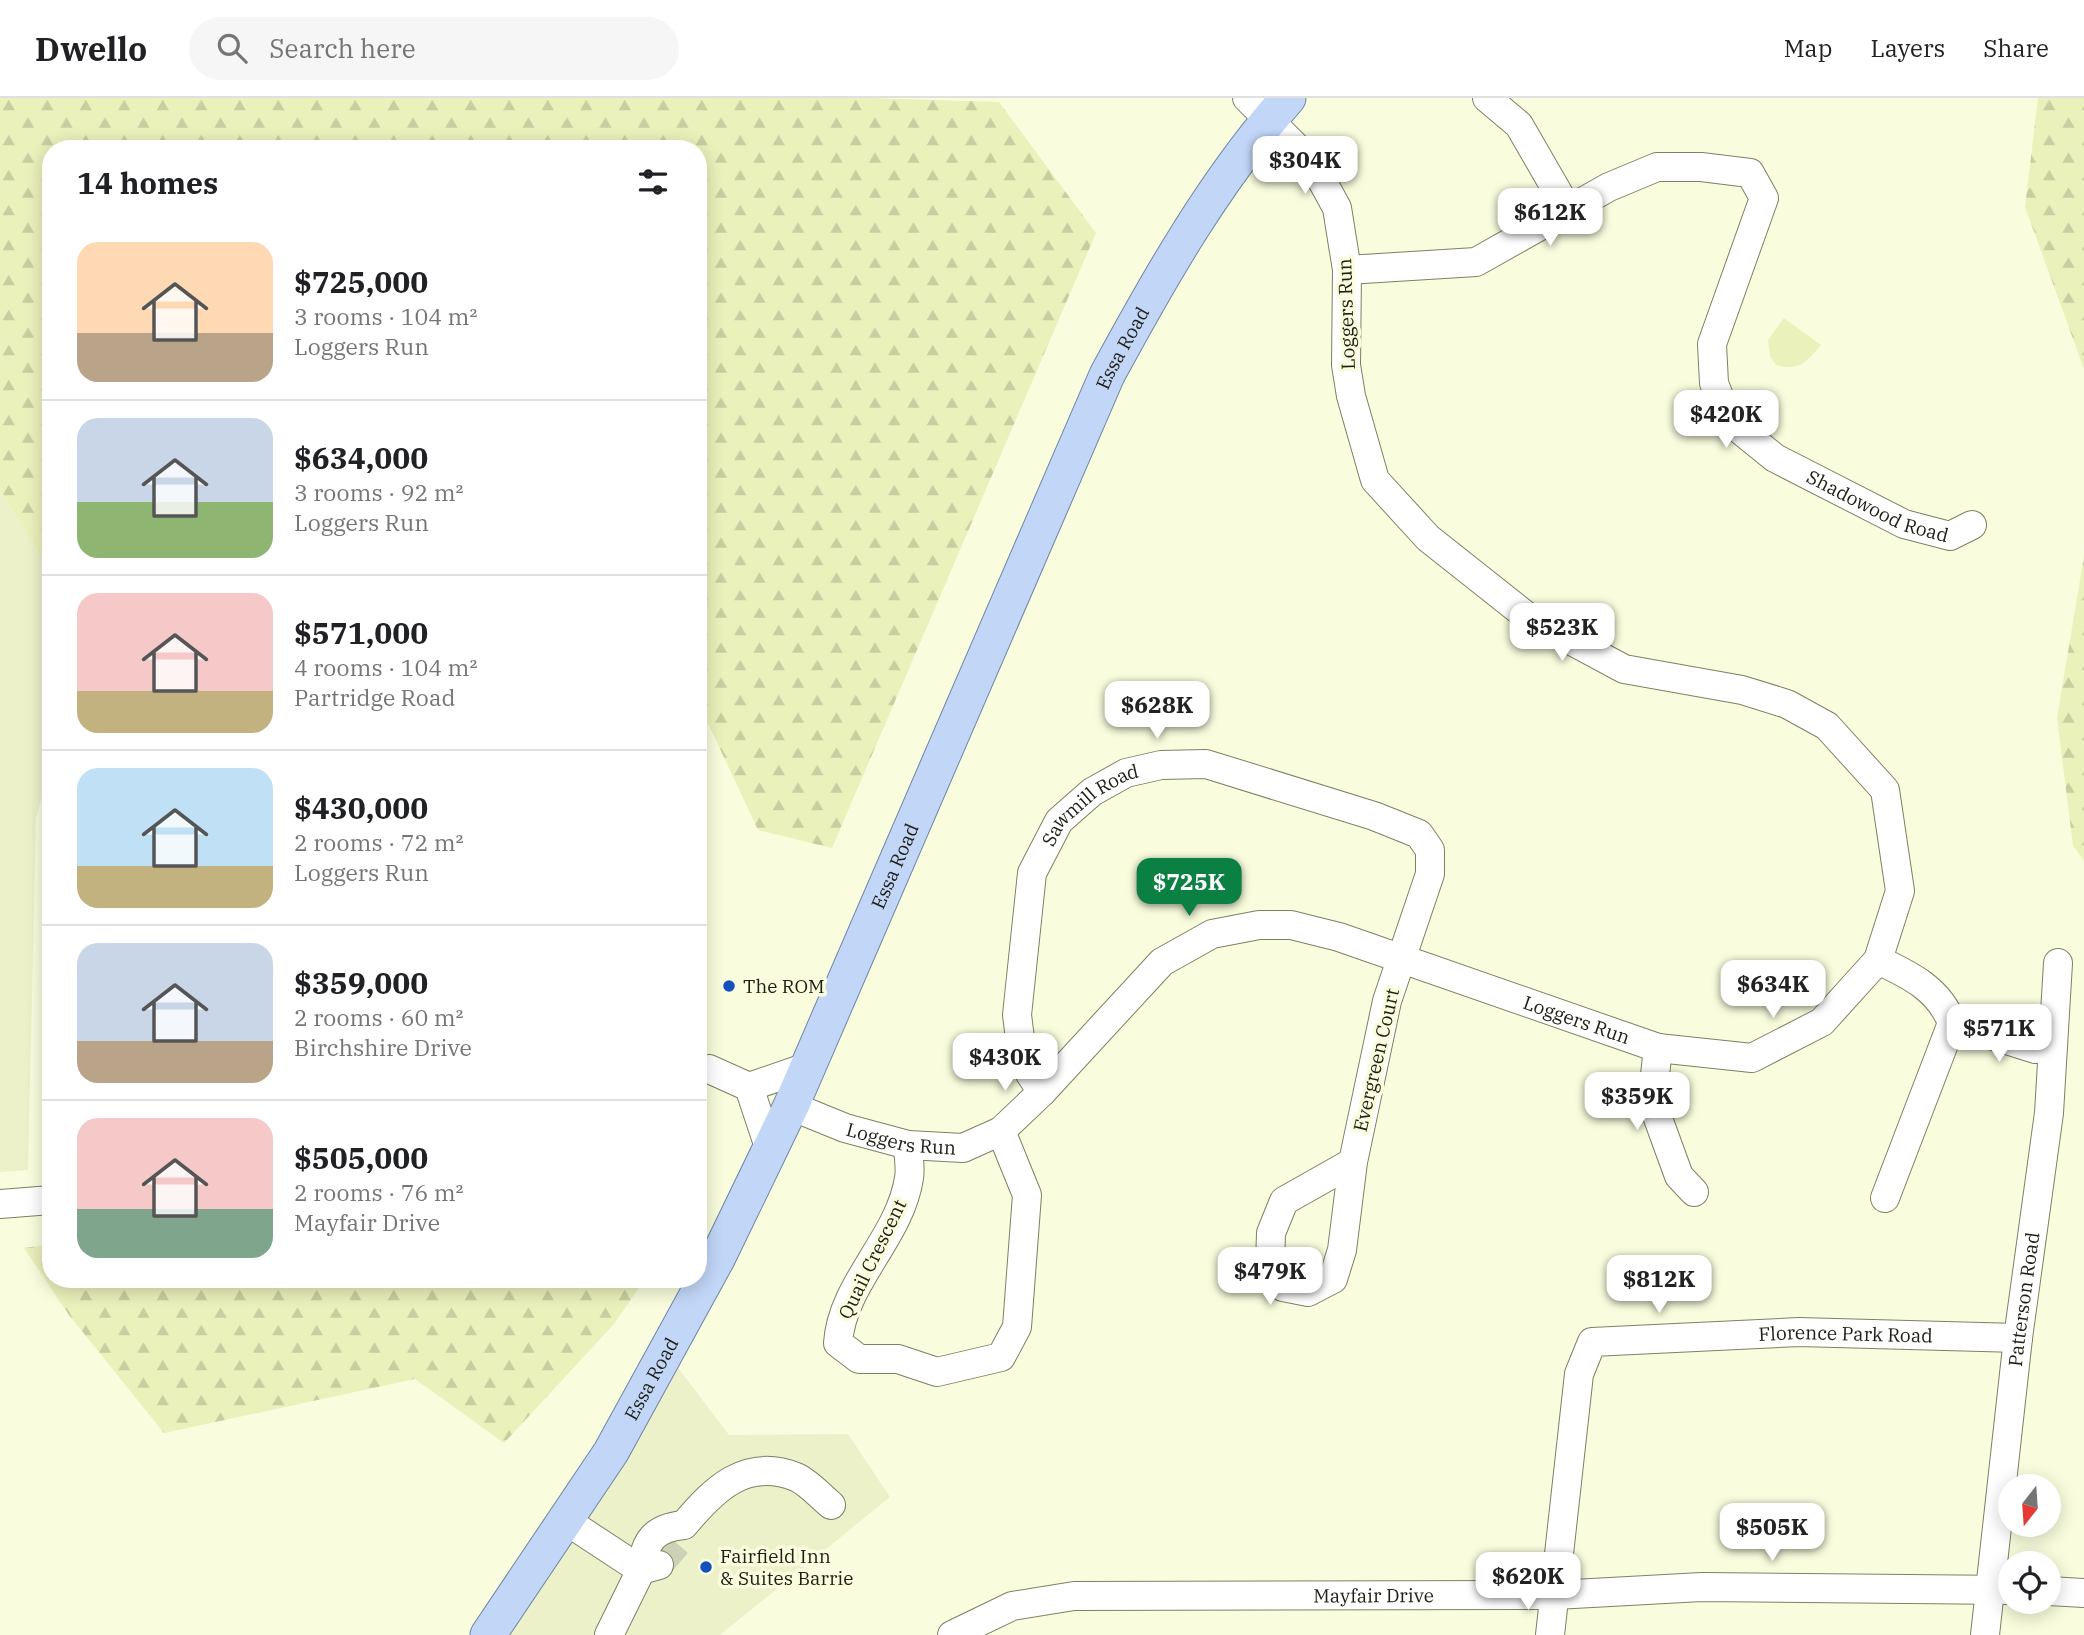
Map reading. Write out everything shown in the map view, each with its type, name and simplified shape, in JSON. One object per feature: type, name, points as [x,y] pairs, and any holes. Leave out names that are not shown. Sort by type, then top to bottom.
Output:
[{"type":"main road","name":"Essa Road","points":[[707,1277],[791,1105],[1107,375],[1165,274],[1242,153],[1269,105]]},
{"type":"main road","name":"Essa Road","points":[[483,1634],[611,1452],[701,1288]]},
{"type":"street","points":[[1347,270],[1476,262],[1568,210],[1519,125],[1487,98]]},
{"type":"street","name":"Loggers Run","points":[[791,1105],[845,1128],[908,1145],[963,1148],[1001,1131],[1042,1092],[1162,962],[1212,934],[1259,925],[1291,925],[1402,958],[1658,1048],[1752,1058],[1822,1022],[1878,960],[1900,891],[1885,790],[1827,726],[1787,704],[1742,690],[1624,669],[1529,618],[1428,538],[1376,480],[1351,396],[1346,365],[1347,270],[1337,208],[1327,185],[1269,105]]},
{"type":"street","name":"Shadowood Road","points":[[1568,210],[1609,187],[1657,167],[1701,167],[1750,173],[1763,198],[1712,344],[1714,383],[1728,420],[1775,458],[1904,524],[1950,536],[1972,525]]},
{"type":"street","name":"Sawmill Road","points":[[1042,1092],[1030,1074],[1021,1046],[1017,1015],[1032,873],[1059,821],[1092,792],[1126,773],[1161,765],[1206,764],[1374,816],[1419,834],[1430,850],[1430,874],[1402,958]]},
{"type":"street","name":"Evergreen Court","points":[[1353,1162],[1387,1001],[1402,958]]},
{"type":"street","points":[[1878,960],[1928,988],[1945,1005],[1951,1023],[1885,1198]]},
{"type":"street","name":"Patterson Road","points":[[2003,1551],[2018,1338],[2049,1113],[2058,963]]},
{"type":"street","points":[[1951,1023],[2025,1046],[2052,1047]]},
{"type":"street","points":[[1658,1048],[1652,1102],[1679,1176],[1694,1192]]},
{"type":"street","points":[[709,1069],[749,1087],[807,1067]]},
{"type":"street","points":[[749,1087],[770,1150]]},
{"type":"street","name":"Quail Crescent","points":[[908,1145],[909,1178],[898,1212],[839,1320],[838,1343],[859,1359],[898,1359],[937,1372],[1001,1357],[1017,1327],[1027,1195],[1001,1131]]},
{"type":"street","points":[[0,1204],[42,1201]]},
{"type":"street","name":"Florence Park Road","points":[[1550,1635],[1579,1374],[1592,1342],[1799,1332],[2018,1338]]},
{"type":"street","points":[[612,1634],[650,1567],[647,1543],[663,1527],[681,1534],[714,1491],[746,1472],[766,1470],[798,1478],[831,1505]]},
{"type":"street","points":[[565,1520],[650,1567]]},
{"type":"street","name":"Mayfair Drive","points":[[951,1635],[1012,1606],[1074,1596],[1555,1595],[1702,1587],[1998,1589]]},
{"type":"street","points":[[2061,1592],[2084,1593]]},
{"type":"street","name":"Patterson Road","points":[[1985,1635],[1998,1595]]},
{"type":"shaded area","points":[[0,489],[42,559],[42,796],[36,818],[28,1170],[0,1172]]},
{"type":"shaded area","points":[[666,1352],[729,1435],[848,1434],[890,1497],[720,1635],[486,1635]]},
{"type":"green space","points":[[0,98],[870,98],[999,102],[1096,233],[832,848],[758,830],[707,721],[707,140],[42,140],[42,559],[0,489]]},
{"type":"green space","points":[[2038,98],[2084,98],[2084,369],[2025,207]]},
{"type":"green space","points":[[1784,318],[1821,345],[1806,361],[1797,366],[1776,365],[1770,356],[1768,340]]},
{"type":"green space","points":[[2084,556],[2084,860],[2073,846],[2057,718]]},
{"type":"green space","points":[[42,1245],[42,1275],[24,1248]]},
{"type":"green space","points":[[51,1288],[639,1288],[614,1324],[504,1443],[415,1379],[164,1433],[69,1315]]},
{"type":"tunnel","points":[[659,1565],[678,1543]]},
{"type":"place","name":"The ROM","points":[[729,986]]},
{"type":"place","name":"Fairfield Inn & Suites Barrie","points":[[706,1567]]}]
